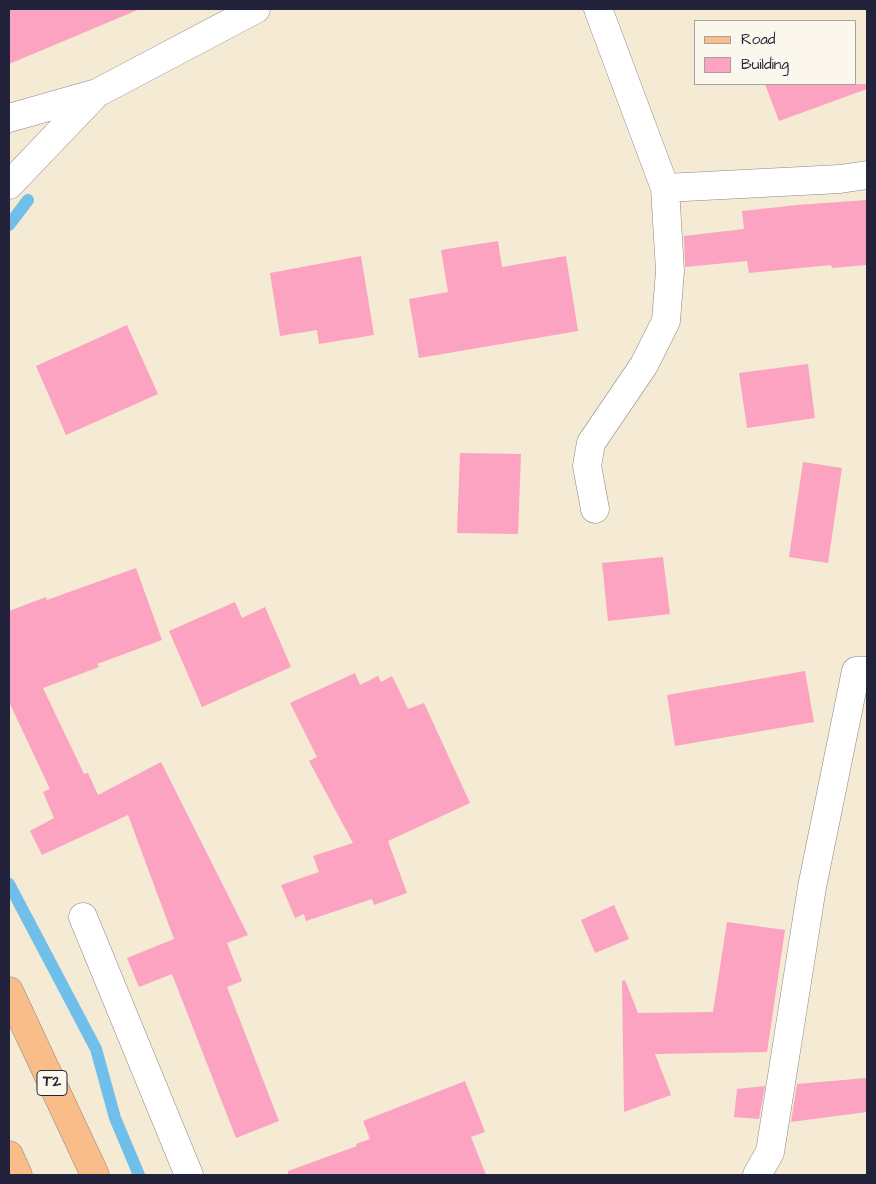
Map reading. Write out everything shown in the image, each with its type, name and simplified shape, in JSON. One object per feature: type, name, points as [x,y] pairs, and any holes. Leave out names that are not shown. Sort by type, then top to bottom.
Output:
[{"type":"main road","name":"T2","points":[[9,992],[95,1175]]},
{"type":"main road","points":[[9,1154],[18,1175]]},
{"type":"street","points":[[9,118],[97,93],[256,9]]},
{"type":"street","points":[[595,509],[587,466],[592,443],[644,365],[666,321],[670,271],[665,188],[598,9]]},
{"type":"street","points":[[9,185],[97,93]]},
{"type":"street","points":[[665,188],[840,179],[867,175]]},
{"type":"street","points":[[757,1175],[770,1152],[812,887],[856,671],[867,672]]},
{"type":"street","points":[[83,917],[189,1175]]},
{"type":"building","points":[[9,9],[140,9],[9,64]]},
{"type":"building","points":[[867,84],[867,89],[779,121],[765,85]]},
{"type":"building","points":[[867,200],[867,265],[832,268],[831,265],[749,273],[747,261],[685,267],[684,236],[744,229],[742,211]]},
{"type":"building","points":[[498,241],[502,267],[566,256],[578,331],[419,358],[409,299],[448,292],[441,250]]},
{"type":"building","points":[[361,256],[374,335],[319,344],[317,330],[280,336],[270,273]]},
{"type":"building","points":[[127,325],[158,394],[66,435],[36,366]]},
{"type":"building","points":[[808,364],[815,418],[747,428],[739,373]]},
{"type":"building","points":[[460,453],[521,454],[518,534],[457,533]]},
{"type":"building","points":[[803,462],[842,468],[828,563],[789,557]]},
{"type":"building","points":[[663,557],[670,614],[608,621],[602,563]]},
{"type":"building","points":[[136,568],[162,640],[97,664],[99,667],[43,688],[84,774],[88,773],[98,795],[161,762],[248,935],[227,943],[242,981],[227,987],[279,1121],[236,1138],[172,974],[139,987],[127,958],[174,939],[128,815],[42,855],[30,831],[54,818],[43,792],[50,789],[9,702],[9,611],[46,597],[47,600]]},
{"type":"building","points":[[235,602],[242,618],[265,607],[291,667],[202,707],[169,631]]},
{"type":"building","points":[[805,671],[814,722],[675,746],[667,695]]},
{"type":"building","points":[[355,673],[360,685],[378,676],[381,682],[392,676],[408,709],[424,703],[470,803],[388,841],[407,893],[374,905],[372,899],[306,921],[304,914],[295,918],[281,885],[319,872],[313,856],[353,843],[309,761],[317,757],[290,703]]},
{"type":"building","points":[[614,905],[629,939],[595,953],[581,920]]},
{"type":"building","points":[[727,922],[785,930],[767,1052],[655,1054],[671,1095],[624,1112],[622,981],[625,980],[638,1013],[713,1012]]},
{"type":"building","points":[[867,1078],[867,1112],[791,1122],[797,1084]]},
{"type":"building","points":[[465,1081],[485,1132],[471,1137],[486,1175],[288,1175],[288,1171],[357,1146],[356,1144],[370,1139],[363,1121]]},
{"type":"building","points":[[765,1086],[759,1119],[734,1117],[737,1089]]},
{"type":"waterway","points":[[9,225],[28,200]]},
{"type":"waterway","points":[[9,884],[96,1049],[115,1118],[139,1175]]}]
